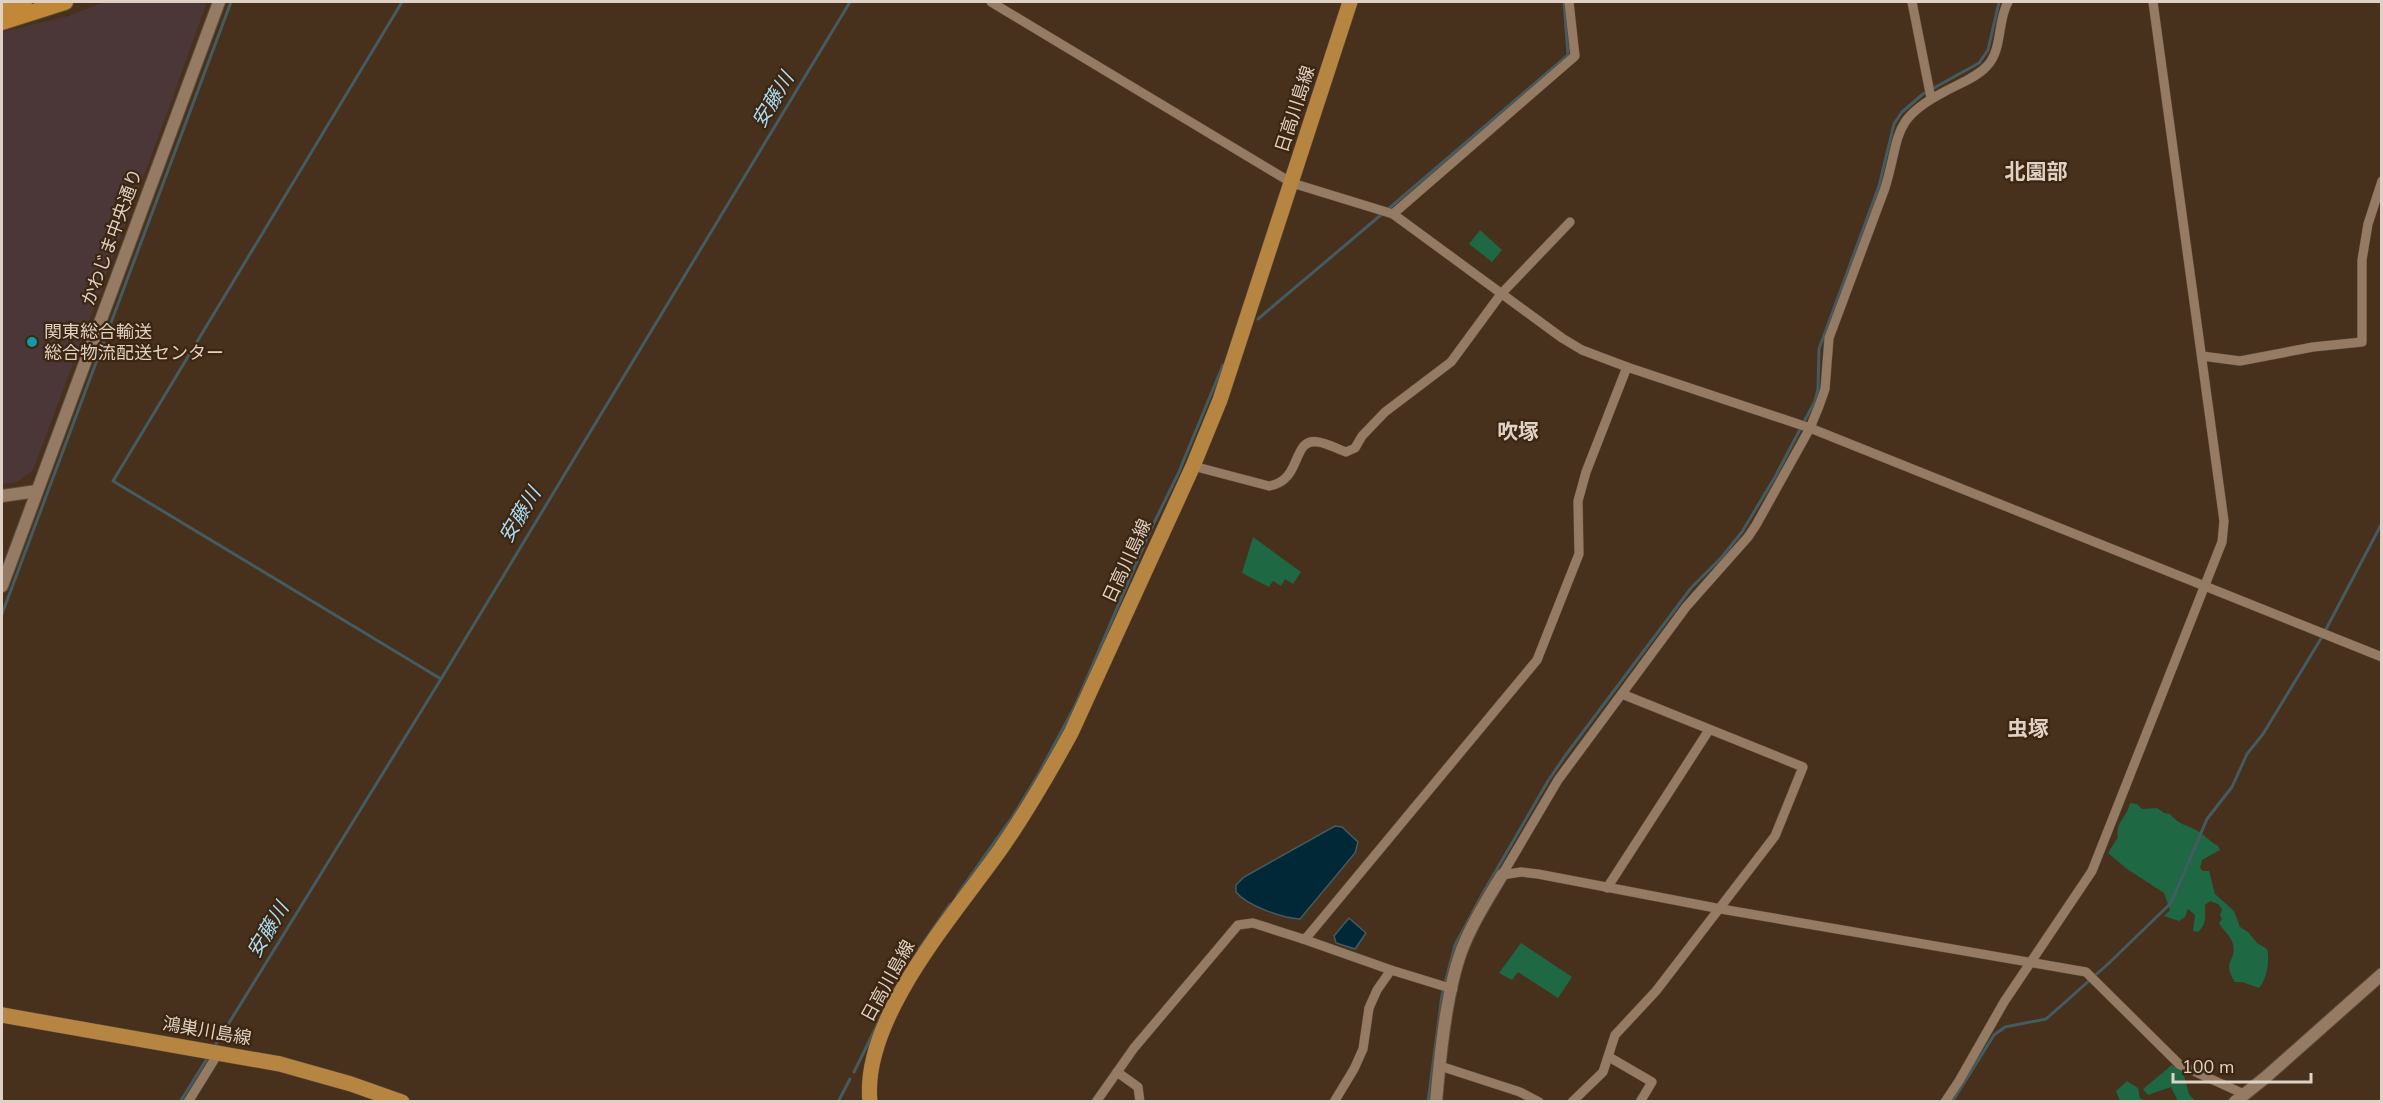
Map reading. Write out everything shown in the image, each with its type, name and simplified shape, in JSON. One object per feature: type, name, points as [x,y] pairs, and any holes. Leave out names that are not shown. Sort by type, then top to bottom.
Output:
[{"type":"highway","points":[[2,9],[24,2]]},
{"type":"highway","points":[[2,22],[65,2]]},
{"type":"main road","name":"日高川島線","points":[[870,1101],[870,1074],[875,1052],[880,1035],[896,1003],[913,971],[1009,837],[1050,771],[1071,733],[1193,466],[1220,400],[1350,2]]},
{"type":"main road","name":"鴻巣川島線","points":[[2,1015],[219,1052],[299,1069],[402,1101]]},
{"type":"street","name":"かわじま中央通り","points":[[2,586],[219,2]]},
{"type":"street","points":[[992,2],[1292,183],[1393,214],[1501,294],[1582,350],[1627,368],[1810,428],[2382,657]]},
{"type":"street","points":[[1393,214],[1575,56],[1569,2]]},
{"type":"street","points":[[1912,2],[1931,98]]},
{"type":"street","points":[[1436,1101],[1453,989],[1461,953],[1472,927],[1558,780],[1686,607],[1748,537],[1810,428],[1825,389],[1829,338],[1885,188],[1897,137],[1909,115],[1931,98],[1977,74],[1989,65],[1997,46],[2002,17],[2008,2]]},
{"type":"street","points":[[1944,1101],[2030,961],[2092,871],[2222,542],[2224,521],[2153,2]]},
{"type":"street","points":[[2202,356],[2240,361],[2313,347],[2362,342],[2362,260],[2368,224],[2382,181]]},
{"type":"street","points":[[1193,466],[1269,486],[1281,484],[1289,476],[1302,447],[1309,442],[1319,442],[1346,452],[1355,448],[1362,436],[1385,412],[1450,362],[1501,294],[1570,222]]},
{"type":"street","points":[[1304,939],[1537,660],[1579,554],[1578,501],[1586,472],[1627,368]]},
{"type":"street","points":[[2,496],[37,491]]},
{"type":"street","points":[[1572,1101],[1603,1072],[1615,1035],[1656,991],[1775,836],[1803,767],[1622,694]]},
{"type":"street","points":[[1607,888],[1709,730]]},
{"type":"street","points":[[1502,875],[1521,872],[1720,909],[2030,961],[2090,975],[2180,1065],[2240,1098],[2382,974]]},
{"type":"street","points":[[1096,1101],[1134,1048],[1238,925],[1253,923],[1453,989]]},
{"type":"street","points":[[1334,1101],[1363,1048],[1369,1008],[1377,990],[1391,970]]},
{"type":"street","points":[[188,1101],[219,1052]]},
{"type":"street","points":[[1609,1057],[1652,1082],[1640,1101]]},
{"type":"street","points":[[1440,1066],[1520,1092],[1539,1101]]},
{"type":"street","points":[[1117,1072],[1138,1088],[1140,1101]]},
{"type":"shaded area","points":[[105,2],[207,2],[33,470],[17,482],[2,484],[2,32],[68,16]]},
{"type":"green space","points":[[1480,230],[1502,250],[1492,262],[1469,244]]},
{"type":"green space","points":[[1253,537],[1301,572],[1293,584],[1285,579],[1281,586],[1273,581],[1269,587],[1242,573]]},
{"type":"green space","points":[[2130,803],[2137,804],[2142,809],[2157,808],[2170,814],[2178,822],[2197,831],[2218,846],[2220,850],[2202,860],[2200,868],[2203,871],[2209,871],[2215,894],[2234,911],[2240,927],[2267,949],[2267,969],[2259,988],[2235,982],[2231,975],[2229,965],[2234,950],[2233,944],[2219,923],[2222,919],[2220,915],[2222,909],[2218,904],[2210,901],[2205,905],[2203,926],[2198,932],[2193,931],[2195,915],[2188,909],[2185,917],[2179,921],[2164,916],[2170,910],[2164,893],[2127,869],[2108,853],[2118,837],[2118,827]]},
{"type":"green space","points":[[1521,943],[1572,977],[1558,998],[1518,972],[1512,980],[1499,973]]},
{"type":"green space","points":[[2172,1065],[2183,1072],[2189,1094],[2195,1101],[2176,1101],[2171,1087],[2148,1095],[2143,1089]]},
{"type":"green space","points":[[2127,1081],[2138,1088],[2140,1098],[2145,1101],[2120,1101],[2116,1091]]},
{"type":"water","points":[[1335,826],[1342,827],[1358,842],[1355,853],[1300,919],[1266,910],[1248,902],[1236,892],[1236,885],[1244,877]]},
{"type":"water","points":[[1349,918],[1366,933],[1355,949],[1336,943],[1334,936]]},
{"type":"waterway","points":[[2,614],[231,2]]},
{"type":"waterway","points":[[402,2],[113,481],[441,679]]},
{"type":"waterway","name":"安藤川","points":[[216,1044],[441,679],[850,2]]},
{"type":"waterway","points":[[1387,210],[1568,55],[1564,2]]},
{"type":"waterway","points":[[1428,1102],[1442,995],[1455,945],[1548,781],[1565,756],[1691,588],[1721,558],[1742,532],[1775,477],[1815,401],[1818,389],[1819,349],[1879,186],[1894,124],[1902,112],[1923,94],[1979,63],[1988,50],[1999,2]]},
{"type":"waterway","points":[[1258,319],[1382,214]]},
{"type":"waterway","points":[[957,895],[1013,816],[1075,706],[1151,529],[1178,474],[1223,365]]},
{"type":"waterway","points":[[2325,631],[2382,523]]},
{"type":"waterway","points":[[1952,1102],[1994,1035],[2005,1027],[2046,1019],[2108,964],[2171,903],[2207,819],[2232,787],[2247,754],[2263,734],[2322,637]]},
{"type":"waterway","points":[[919,949],[950,904]]},
{"type":"waterway","points":[[854,1072],[882,1015]]},
{"type":"waterway","name":"安藤川","points":[[180,1102],[208,1057]]},
{"type":"waterway","points":[[838,1102],[850,1079]]},
{"type":"place","name":"関東総合輸送 総合物流配送センター","points":[[32,342]]},
{"type":"district","name":"北園部","points":[[2036,172]]},
{"type":"district","name":"吹塚","points":[[1518,432]]},
{"type":"district","name":"虫塚","points":[[2028,729]]}]
